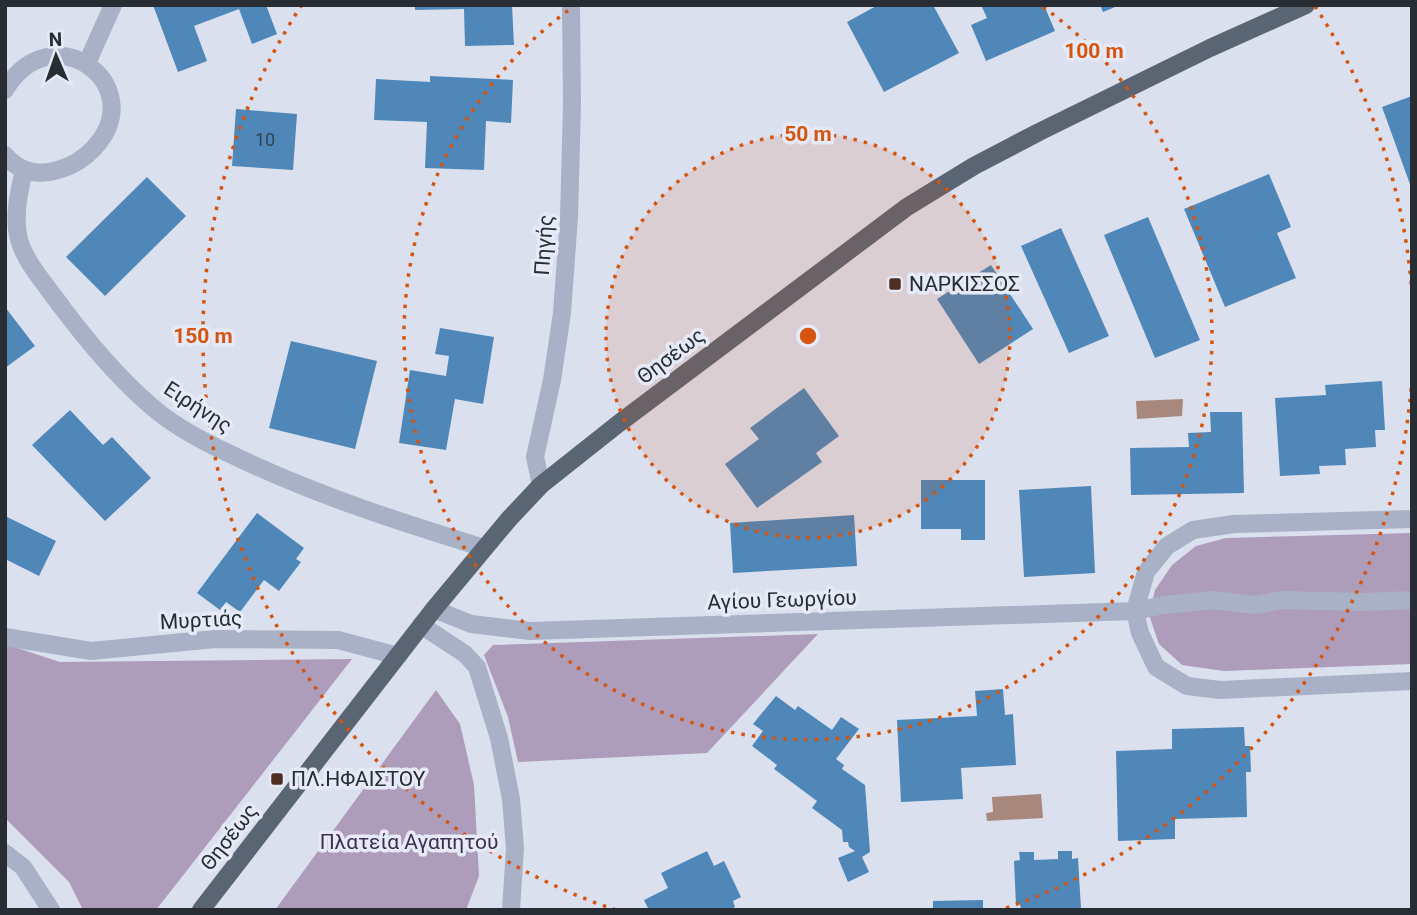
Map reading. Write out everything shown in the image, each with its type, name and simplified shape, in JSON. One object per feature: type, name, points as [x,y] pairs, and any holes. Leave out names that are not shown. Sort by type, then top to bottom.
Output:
[{"type":"main road","name":"Θησέως","points":[[201,910],[421,625],[484,548],[541,485],[907,207],[974,166],[1039,132],[1210,48],[1306,5]]},
{"type":"street","points":[[87,63],[113,5]]},
{"type":"street","name":"Πηγής","points":[[541,485],[535,457],[552,380],[562,313],[569,216],[571,5]]},
{"type":"street","points":[[5,90],[27,65],[49,56],[71,56],[87,63],[102,78],[111,97],[110,123],[100,141],[86,157],[67,167],[46,173],[24,172],[5,155]]},
{"type":"street","name":"Ειρήνης","points":[[24,172],[16,218],[18,242],[26,259],[74,323],[135,392],[162,415],[224,451],[302,487],[484,548]]},
{"type":"street","points":[[1412,519],[1234,524],[1193,530],[1167,546],[1146,572],[1135,611],[1140,633],[1156,667],[1187,686],[1220,690],[1412,681]]},
{"type":"street","name":"Αγίου Γεωργίου","points":[[434,609],[471,624],[530,631],[1135,611],[1213,600],[1255,605],[1282,600],[1412,600]]},
{"type":"street","points":[[421,625],[465,654],[477,667],[499,738],[511,799],[515,848],[511,910]]},
{"type":"street","name":"Μυρτιάς","points":[[5,637],[91,651],[215,639],[338,640],[398,656]]},
{"type":"street","points":[[5,853],[23,867],[51,910]]},
{"type":"green space","points":[[1412,533],[1412,664],[1224,671],[1182,665],[1159,644],[1149,615],[1155,590],[1172,565],[1196,546],[1226,538]]},
{"type":"green space","points":[[818,634],[707,753],[518,762],[508,717],[484,655],[493,645]]},
{"type":"green space","points":[[5,644],[60,662],[352,659],[156,910],[83,910],[69,882],[5,818]]},
{"type":"green space","name":"Πλατεία Αγαπητού","points":[[436,690],[460,724],[474,785],[479,876],[466,910],[275,910]]},
{"type":"shaded area","points":[[1183,399],[1182,416],[1137,419],[1136,401]]},
{"type":"shaded area","points":[[1041,794],[1043,818],[987,821],[986,813],[993,812],[992,797]]},
{"type":"building","points":[[153,5],[266,5],[277,34],[252,44],[239,9],[194,26],[207,61],[178,72]]},
{"type":"building","points":[[415,5],[512,5],[514,45],[465,46],[464,9],[415,10]]},
{"type":"building","points":[[878,5],[933,5],[959,53],[884,92],[847,22]]},
{"type":"building","points":[[981,5],[1044,5],[1055,31],[986,61],[971,25],[987,18]]},
{"type":"building","points":[[1100,5],[1120,5],[1103,12]]},
{"type":"building","points":[[430,76],[513,80],[511,123],[486,121],[484,170],[425,168],[427,122],[374,120],[376,79],[430,82]]},
{"type":"building","points":[[1412,96],[1412,187],[1411,187],[1382,107]]},
{"type":"building","points":[[236,109],[297,114],[293,170],[232,166]]},
{"type":"building","points":[[1269,174],[1291,227],[1277,233],[1296,278],[1225,307],[1184,209]]},
{"type":"building","points":[[147,177],[186,216],[105,296],[66,257]]},
{"type":"building","points":[[1148,217],[1200,340],[1155,358],[1104,235]]},
{"type":"building","points":[[1061,228],[1109,336],[1069,353],[1021,246]]},
{"type":"building","points":[[991,265],[1033,329],[979,364],[937,299]]},
{"type":"building","points":[[5,307],[35,346],[5,368]]},
{"type":"building","points":[[440,328],[494,337],[483,404],[455,399],[446,450],[399,443],[410,370],[446,376],[449,356],[435,354]]},
{"type":"building","points":[[291,341],[377,361],[355,449],[269,428]]},
{"type":"building","points":[[1382,381],[1385,430],[1375,430],[1376,447],[1345,449],[1346,465],[1319,466],[1320,474],[1280,476],[1275,398],[1326,395],[1325,385]]},
{"type":"building","points":[[804,388],[839,436],[816,453],[822,462],[757,508],[725,464],[759,439],[750,428]]},
{"type":"building","points":[[70,410],[103,445],[112,437],[151,478],[105,521],[32,445]]},
{"type":"building","points":[[1210,412],[1242,412],[1244,493],[1131,495],[1130,448],[1189,447],[1188,433],[1211,432]]},
{"type":"building","points":[[921,480],[985,480],[985,540],[961,540],[961,529],[921,529]]},
{"type":"building","points":[[1091,486],[1095,573],[1024,577],[1019,490]]},
{"type":"building","points":[[257,513],[304,548],[296,559],[301,562],[279,591],[264,580],[240,612],[226,602],[220,610],[197,593]]},
{"type":"building","points":[[854,515],[857,566],[733,573],[730,523]]},
{"type":"building","points":[[5,516],[56,541],[39,576],[5,559]]},
{"type":"building","points":[[1003,689],[1005,715],[1013,714],[1016,765],[961,768],[963,799],[901,802],[897,720],[977,716],[975,691]]},
{"type":"building","points":[[776,696],[795,710],[798,706],[832,730],[841,717],[859,729],[836,759],[844,765],[842,769],[865,785],[870,852],[862,857],[869,872],[848,882],[838,858],[855,851],[849,847],[848,842],[843,842],[842,830],[812,808],[817,801],[774,769],[777,765],[752,746],[763,731],[753,724]]},
{"type":"building","points":[[1244,727],[1245,746],[1250,746],[1251,772],[1246,772],[1247,817],[1175,819],[1175,839],[1118,841],[1116,751],[1172,749],[1172,729]]},
{"type":"building","points":[[707,851],[714,866],[724,861],[741,897],[733,901],[735,907],[730,910],[649,910],[644,900],[668,888],[661,873]]},
{"type":"building","points":[[1058,851],[1072,851],[1072,859],[1078,858],[1081,909],[1021,910],[1020,904],[1016,905],[1014,861],[1020,860],[1019,852],[1034,852],[1034,860],[1058,859]]},
{"type":"building","points":[[983,900],[983,910],[933,910],[933,901]]},
{"type":"place","name":"ΝΑΡΚΙΣΣΟΣ","points":[[895,284]]},
{"type":"place","name":"ΠΛ.ΗΦΑΙΣΤΟΥ","points":[[277,779]]}]
